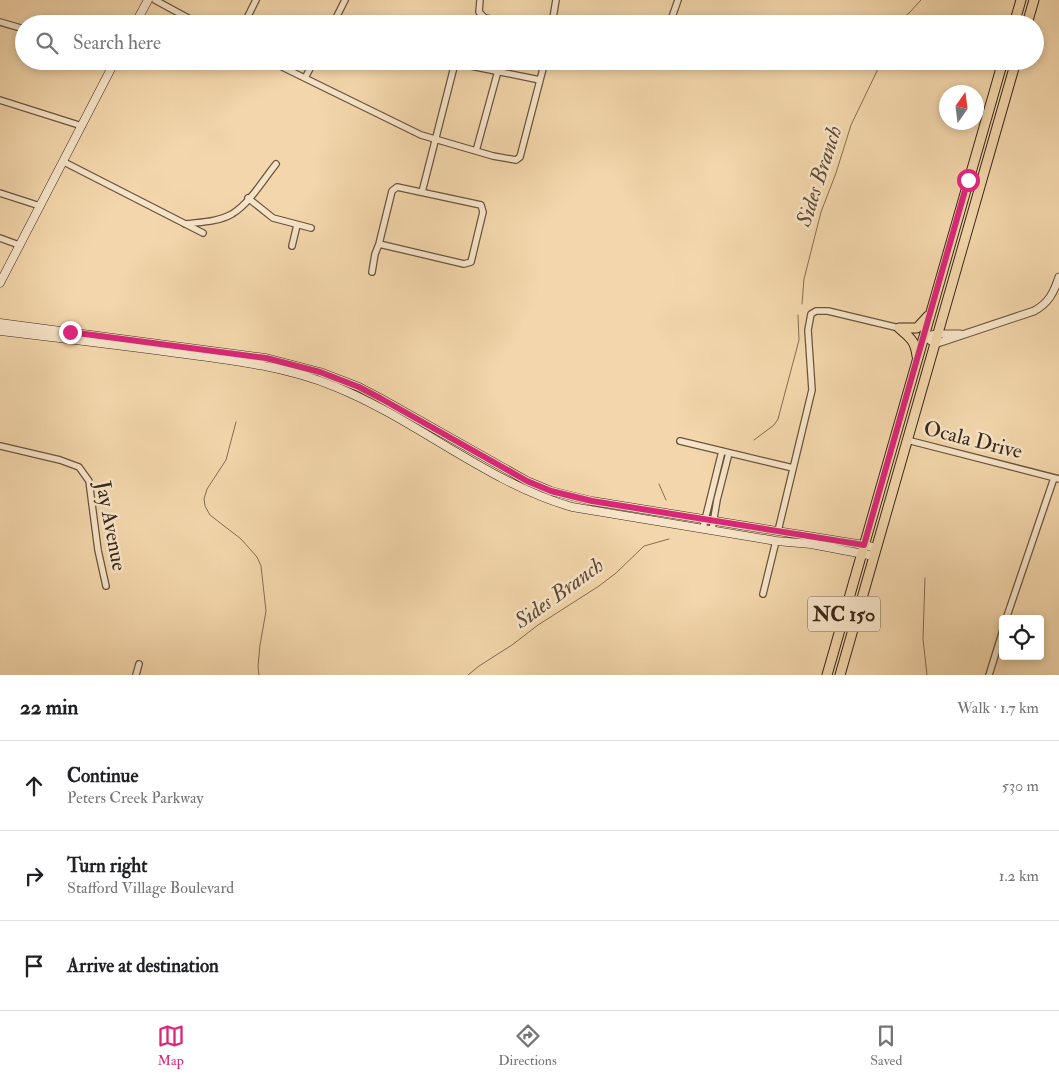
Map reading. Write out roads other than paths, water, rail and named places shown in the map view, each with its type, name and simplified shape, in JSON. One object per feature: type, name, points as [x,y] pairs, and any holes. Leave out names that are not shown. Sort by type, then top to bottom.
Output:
[{"type":"main road","points":[[140,15],[148,0]]},
{"type":"main road","points":[[1017,15],[1021,0]]},
{"type":"main road","points":[[1030,15],[1034,0]]},
{"type":"main road","points":[[0,284],[110,70]]},
{"type":"main road","name":"NC 150","points":[[827,675],[1000,70]]},
{"type":"main road","name":"NC 150","points":[[840,675],[1013,70]]},
{"type":"main road","points":[[899,328],[917,328],[930,315]]},
{"type":"main road","points":[[0,322],[243,354],[294,364],[359,387],[527,481],[551,491],[592,501],[778,531],[875,552]]},
{"type":"main road","points":[[899,328],[910,336],[915,344],[917,359]]},
{"type":"main road","points":[[0,331],[264,365],[284,370],[333,385],[370,402],[518,486],[547,499],[572,507],[776,541],[862,549]]},
{"type":"main road","points":[[907,440],[901,431],[910,398],[911,382]]},
{"type":"street","points":[[155,0],[182,15]]},
{"type":"street","points":[[248,15],[256,0]]},
{"type":"street","points":[[338,15],[345,0]]},
{"type":"street","points":[[480,0],[479,12],[482,15]]},
{"type":"street","points":[[554,15],[556,0]]},
{"type":"street","points":[[673,15],[678,0]]},
{"type":"street","points":[[0,22],[15,26]]},
{"type":"street","points":[[289,70],[402,126],[434,139],[509,160],[516,160],[520,157],[543,70]]},
{"type":"street","points":[[305,78],[309,70]]},
{"type":"street","points":[[422,192],[453,70]]},
{"type":"street","points":[[493,70],[540,80]]},
{"type":"street","points":[[476,151],[498,71]]},
{"type":"street","points":[[0,100],[82,126]]},
{"type":"street","points":[[64,162],[203,233]]},
{"type":"street","points":[[185,224],[210,221],[228,216],[240,208],[276,164]]},
{"type":"street","points":[[372,272],[375,254],[392,192],[395,188],[477,204],[483,208],[470,262],[464,264],[379,244]]},
{"type":"street","points":[[0,193],[40,206]]},
{"type":"street","points":[[248,198],[273,218],[311,228]]},
{"type":"street","points":[[292,246],[297,224]]},
{"type":"street","points":[[0,238],[19,245]]},
{"type":"street","points":[[924,336],[934,344],[965,335],[1039,308],[1053,294],[1059,277]]},
{"type":"street","points":[[778,531],[812,390],[808,330],[811,314],[816,311],[828,311],[899,328]]},
{"type":"street","points":[[924,336],[938,334],[965,335]]},
{"type":"street","name":"Ocala Drive","points":[[907,440],[1057,478]]},
{"type":"street","points":[[680,441],[793,468]]},
{"type":"street","name":"Jay Avenue","points":[[0,446],[79,466],[89,481],[98,550],[106,586]]},
{"type":"street","points":[[703,528],[722,451]]},
{"type":"street","points":[[712,530],[729,453]]},
{"type":"street","points":[[1007,615],[1057,478]]},
{"type":"street","points":[[713,484],[721,487]]},
{"type":"street","points":[[763,594],[776,541]]},
{"type":"street","points":[[989,675],[999,643]]},
{"type":"street","points":[[136,675],[138,664]]},
{"type":"waterway","name":"Sides Branch","points":[[906,15],[921,0]]},
{"type":"waterway","name":"Sides Branch","points":[[802,304],[804,279],[821,212],[851,125],[877,70]]},
{"type":"waterway","name":"Sides Branch","points":[[754,440],[774,425],[778,419],[799,340],[798,315]]},
{"type":"waterway","points":[[236,422],[226,460],[207,489],[204,499],[205,506],[210,515],[241,539],[257,557],[261,566],[266,611],[260,645],[259,675]]},
{"type":"waterway","name":"Sides Branch","points":[[659,484],[666,500]]},
{"type":"waterway","name":"Sides Branch","points":[[468,675],[538,625],[599,586],[616,573],[644,546],[669,539]]},
{"type":"waterway","points":[[925,578],[923,639],[927,675]]}]
